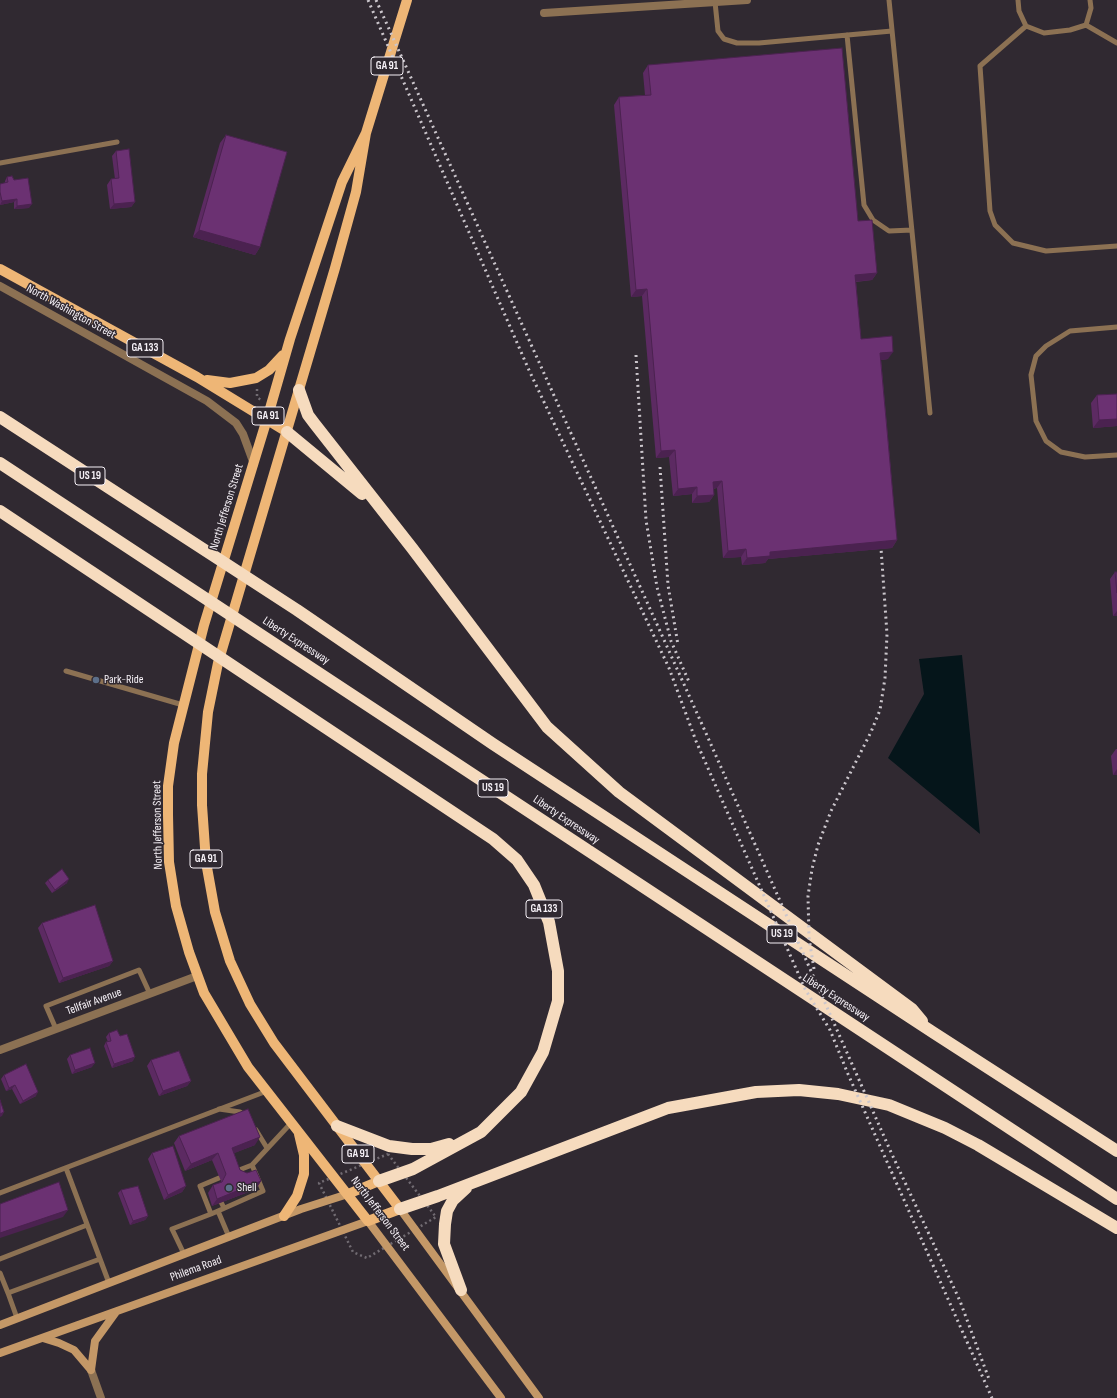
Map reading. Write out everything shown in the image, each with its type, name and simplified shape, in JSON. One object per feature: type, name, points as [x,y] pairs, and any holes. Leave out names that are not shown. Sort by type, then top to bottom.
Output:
[{"type":"highway","points":[[299,390],[308,415],[377,506],[412,548],[547,727],[620,792],[908,1012],[934,1034],[1117,1151]]},
{"type":"highway","name":"Liberty Expressway","points":[[0,417],[297,610],[493,744],[660,854],[908,1012]]},
{"type":"highway","points":[[287,432],[377,506]]},
{"type":"highway","name":"Liberty Expressway","points":[[0,463],[1117,1199]]},
{"type":"highway","name":"GA 133","points":[[0,511],[493,839],[517,860],[534,885],[549,922],[558,971],[558,1001],[543,1052],[521,1092],[480,1132],[413,1169],[379,1181]]},
{"type":"highway","points":[[400,1209],[668,1108],[756,1092],[799,1090],[838,1094],[889,1105],[945,1128],[978,1145],[1117,1228]]},
{"type":"highway","points":[[337,1126],[374,1141],[412,1149],[431,1149],[466,1140]]},
{"type":"highway","points":[[461,1290],[444,1244],[444,1224],[447,1211],[453,1200],[472,1183]]},
{"type":"main road","name":"North Jefferson Street","points":[[337,1126],[274,1043],[240,984],[230,961],[215,912],[206,862],[203,834],[202,774],[208,712],[218,663],[287,432],[356,192],[366,133],[407,0]]},
{"type":"main road","name":"North Jefferson Street","points":[[366,133],[342,182],[290,339],[254,464],[204,625],[174,743],[168,786],[169,862],[182,928],[197,976],[222,1025],[248,1066],[348,1194],[501,1398]]},
{"type":"main road","name":"GA 133","points":[[0,269],[197,377],[287,432]]},
{"type":"main road","points":[[197,377],[230,384],[256,378],[276,364],[282,356],[290,339]]},
{"type":"main road","points":[[284,1216],[297,1196],[304,1174],[302,1145],[294,1124]]},
{"type":"main road","name":"GA 91","points":[[337,1126],[400,1209]]},
{"type":"main road","name":"Philema Road","points":[[0,1325],[379,1181]]},
{"type":"main road","name":"North Jefferson Street","points":[[400,1209],[539,1398]]},
{"type":"main road","name":"Philema Road","points":[[0,1353],[400,1209]]},
{"type":"main road","points":[[91,1370],[95,1342],[106,1324],[116,1312]]},
{"type":"main road","points":[[42,1338],[60,1343],[74,1350],[91,1370]]},
{"type":"street","points":[[544,13],[747,0]]},
{"type":"street","name":"North Washington Street","points":[[0,286],[207,401],[236,423],[243,434],[254,464]]},
{"type":"street","name":"Tellfair Avenue","points":[[0,1050],[197,976]]},
{"type":"street","points":[[91,1370],[101,1398]]},
{"type":"lane","points":[[889,0],[930,413]]},
{"type":"lane","points":[[1018,0],[1019,11],[1026,26],[1044,33],[1070,30],[1086,25],[1117,43]]},
{"type":"lane","points":[[1086,25],[1091,8],[1090,0]]},
{"type":"lane","points":[[715,2],[718,31],[724,39],[737,43],[759,43],[892,31]]},
{"type":"lane","points":[[1026,26],[980,66],[990,212],[995,225],[1013,243],[1046,251],[1117,246]]},
{"type":"lane","points":[[847,34],[864,205],[873,220],[889,231],[912,230]]},
{"type":"lane","points":[[0,163],[117,142]]},
{"type":"lane","points":[[1117,327],[1070,331],[1046,346],[1036,356],[1031,375],[1036,421],[1046,441],[1061,452],[1085,457],[1117,455]]},
{"type":"lane","points":[[66,671],[183,705]]},
{"type":"lane","points":[[56,1029],[46,1006],[140,970],[150,994]]},
{"type":"lane","points":[[0,1193],[267,1090]]},
{"type":"lane","points":[[218,1109],[240,1112],[248,1118]]},
{"type":"lane","points":[[252,1124],[267,1148]]},
{"type":"lane","points":[[233,1172],[240,1173],[252,1165],[267,1148],[294,1124]]},
{"type":"lane","points":[[184,1254],[172,1229],[218,1211],[249,1195],[263,1191],[252,1165]]},
{"type":"lane","points":[[66,1168],[109,1283]]},
{"type":"lane","points":[[211,1214],[200,1186],[214,1183],[219,1178]]},
{"type":"lane","points":[[221,1202],[224,1208]]},
{"type":"lane","points":[[218,1211],[229,1237]]},
{"type":"lane","points":[[0,1259],[88,1225]]},
{"type":"lane","points":[[8,1293],[100,1259]]},
{"type":"lane","points":[[0,1273],[17,1318]]},
{"type":"shaded area","points":[[962,655],[980,834],[888,758],[924,694],[919,659]]},
{"type":"building","points":[[842,48],[858,221],[872,220],[877,273],[855,275],[861,339],[892,336],[893,352],[880,353],[897,540],[770,552],[770,556],[747,558],[746,549],[728,551],[722,481],[713,482],[714,495],[697,496],[697,487],[678,489],[675,450],[661,451],[647,289],[636,290],[619,97],[651,95],[648,65]]},
{"type":"building","points":[[226,135],[287,152],[260,247],[199,230]]},
{"type":"building","points":[[129,149],[135,202],[114,204],[111,179],[119,178],[116,151]]},
{"type":"building","points":[[12,176],[14,180],[28,178],[32,204],[17,206],[17,199],[2,201],[0,184],[8,182],[7,177]]},
{"type":"building","points":[[1117,394],[1117,419],[1099,420],[1097,395]]},
{"type":"building","points":[[1115,572],[1117,572],[1117,593]]},
{"type":"building","points":[[62,869],[69,879],[55,890],[48,880]]},
{"type":"building","points":[[95,905],[113,961],[63,978],[42,923]]},
{"type":"building","points":[[117,1030],[120,1036],[127,1034],[135,1057],[114,1064],[106,1042],[111,1041],[109,1033]]},
{"type":"building","points":[[90,1048],[95,1063],[75,1070],[70,1055]]},
{"type":"building","points":[[179,1051],[191,1081],[163,1091],[151,1060]]},
{"type":"building","points":[[26,1064],[38,1092],[23,1101],[15,1085],[9,1088],[4,1075]]},
{"type":"building","points":[[0,1100],[4,1112],[0,1114]]},
{"type":"building","points":[[248,1109],[260,1137],[232,1148],[240,1170],[247,1173],[256,1170],[261,1181],[217,1199],[213,1185],[222,1182],[226,1174],[218,1153],[191,1164],[179,1136]]},
{"type":"building","points":[[173,1146],[186,1186],[168,1195],[152,1153]]},
{"type":"building","points":[[59,1182],[68,1210],[0,1233],[0,1204]]},
{"type":"building","points":[[138,1186],[148,1216],[133,1221],[121,1190]]},
{"type":"railway","points":[[368,0],[528,368],[669,668],[696,741],[805,989],[830,1030],[848,1074],[992,1398]]},
{"type":"railway","points":[[376,0],[705,731],[890,1150],[960,1301],[989,1379]]},
{"type":"railway","points":[[636,355],[646,520],[657,587],[671,641],[690,684]]},
{"type":"railway","points":[[660,467],[668,585],[678,645]]},
{"type":"railway","points":[[814,969],[809,938],[808,896],[812,869],[818,845],[831,811],[871,732],[880,710],[885,678],[887,634],[881,548]]},
{"type":"place","name":"Park-Ride","points":[[96,680]]},
{"type":"place","name":"Shell","points":[[229,1188]]}]
